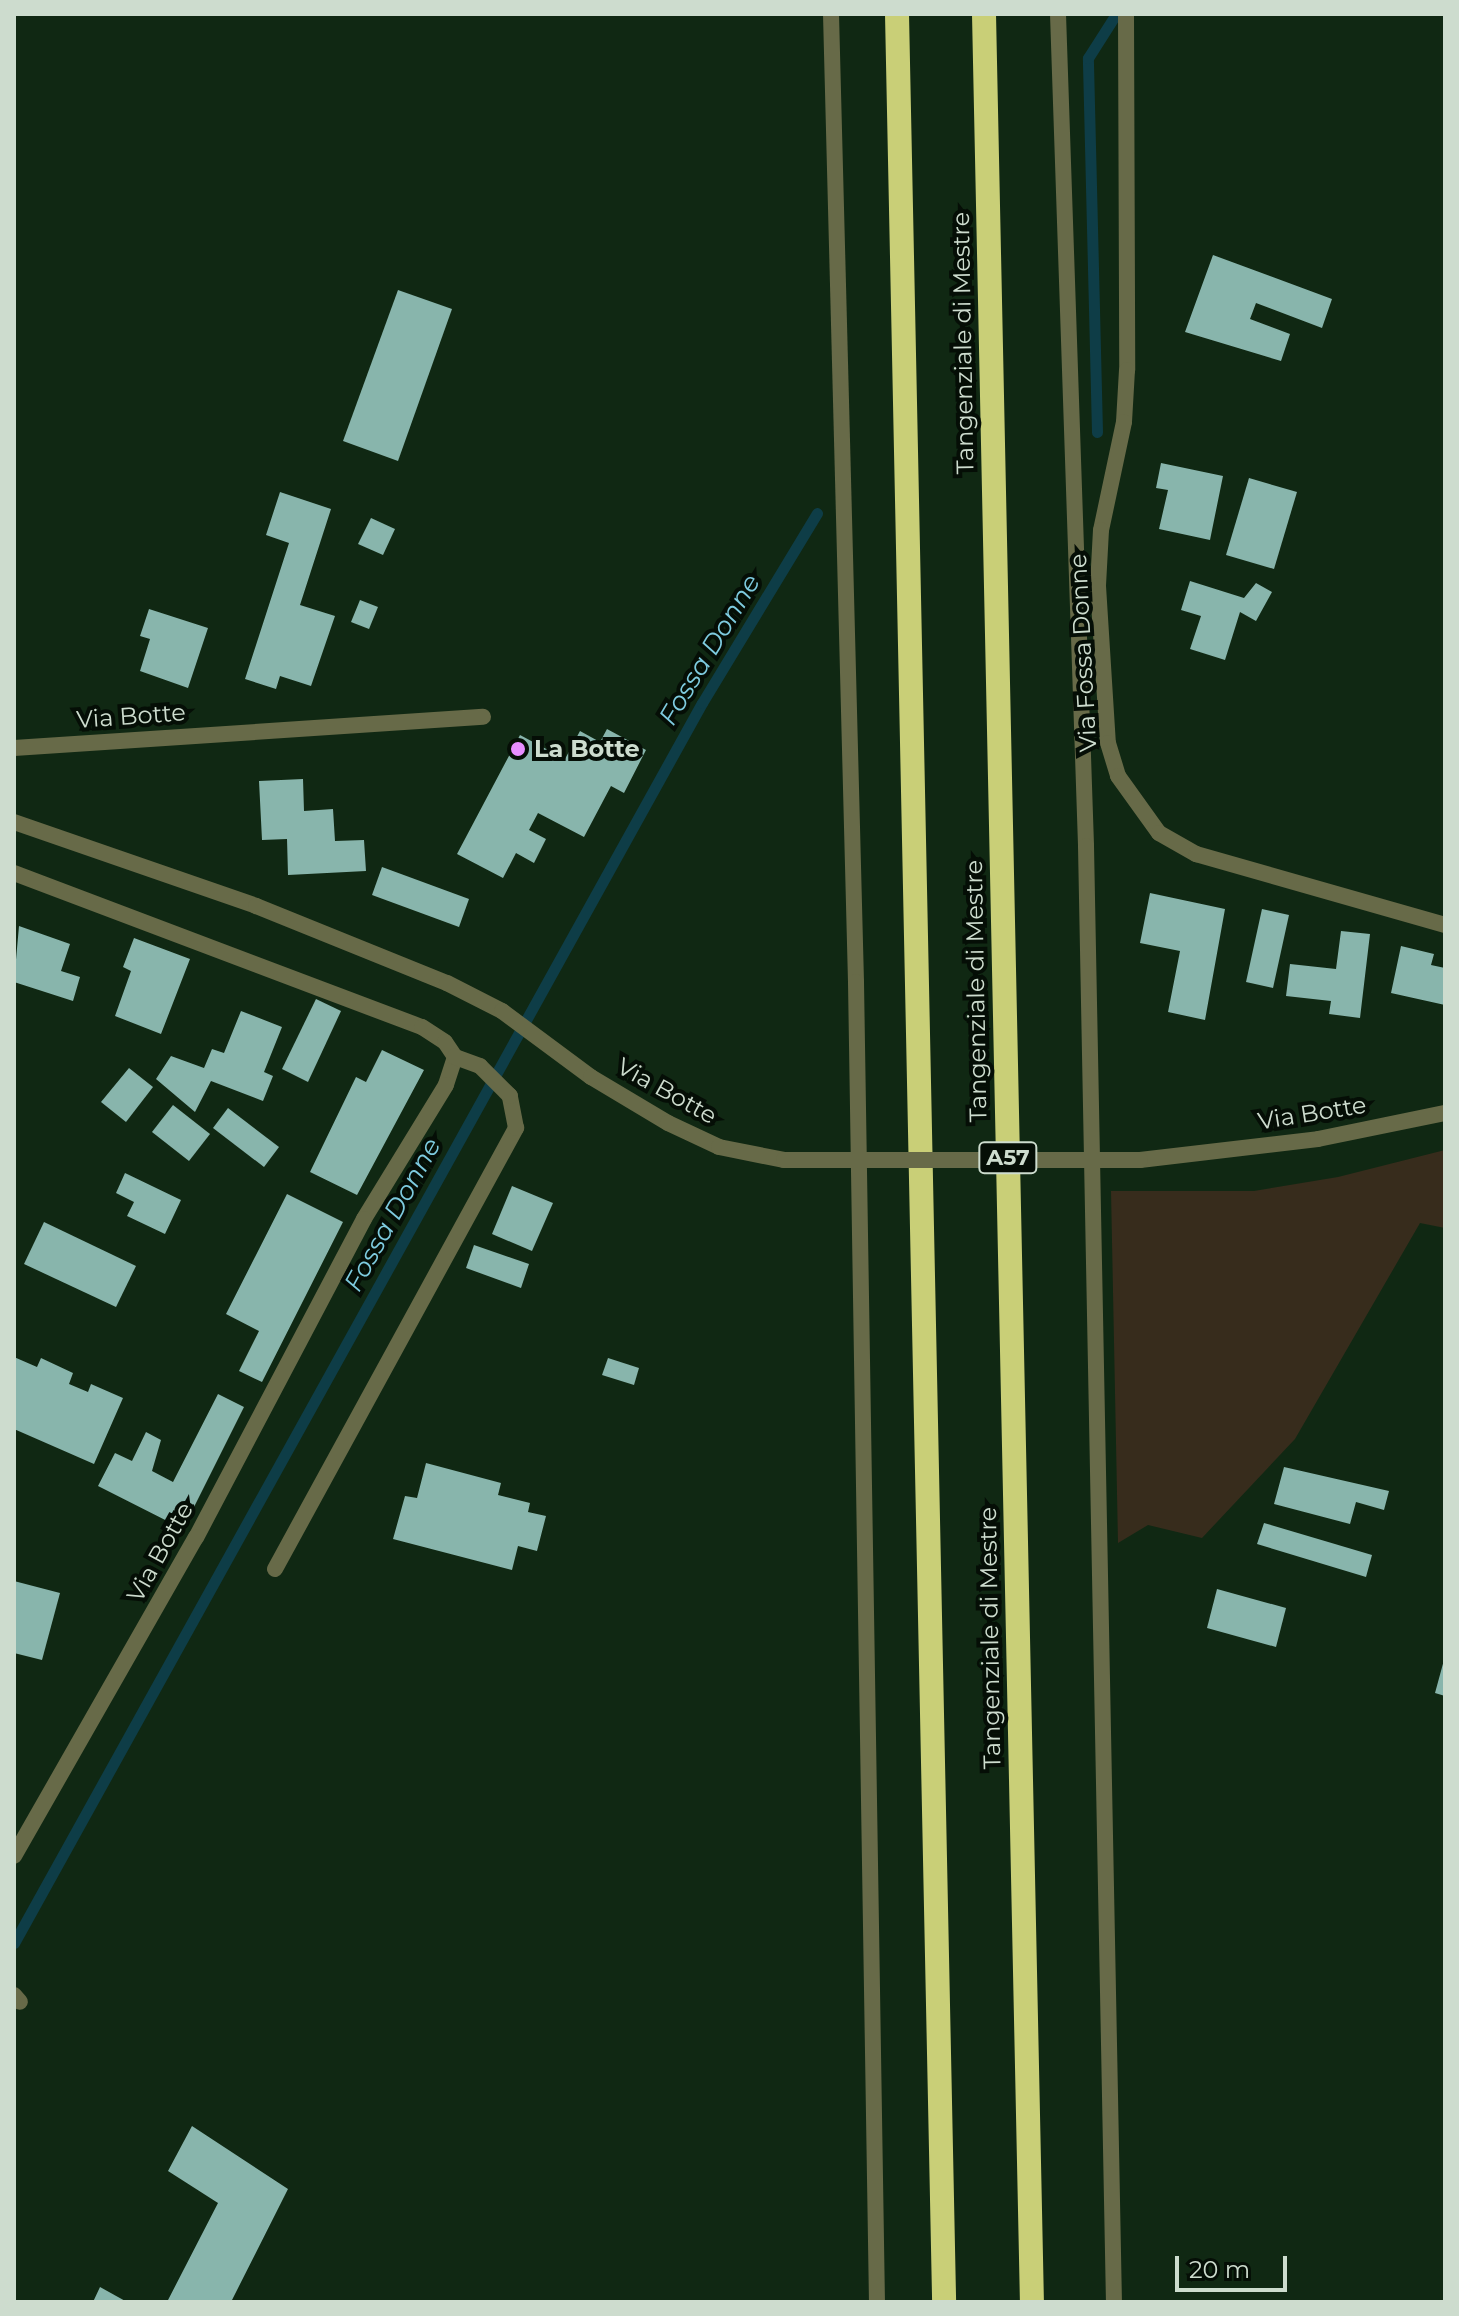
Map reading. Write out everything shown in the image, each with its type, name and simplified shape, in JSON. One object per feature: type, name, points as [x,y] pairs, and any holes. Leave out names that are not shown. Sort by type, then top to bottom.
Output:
[{"type":"highway","points":[[897,14],[944,2302]]},
{"type":"highway","name":"Tangenziale di Mestre","points":[[984,14],[1032,2302]]},
{"type":"street","points":[[831,14],[856,982],[877,2302]]},
{"type":"street","points":[[1058,14],[1086,846],[1114,2302]]},
{"type":"street","name":"Via Fossa Donne","points":[[1126,14],[1130,59],[1124,422],[1101,530],[1098,586],[1108,743],[1118,776],[1159,833],[1196,854],[1445,925]]},
{"type":"street","name":"Via Botte","points":[[14,748],[483,717]]},
{"type":"street","name":"Via Botte","points":[[14,822],[333,935],[502,1011],[591,1077],[668,1123],[719,1147],[784,1160],[1140,1160],[1318,1139],[1445,1113]]},
{"type":"street","points":[[14,873],[422,1027],[455,1057],[480,1066],[510,1096],[516,1128],[507,1152],[451,1242],[275,1569]]},
{"type":"street","name":"Via Botte","points":[[14,1856],[175,1576],[364,1219],[446,1085],[455,1057]]},
{"type":"shaded area","points":[[1445,1150],[1445,1228],[1420,1223],[1295,1439],[1202,1538],[1148,1525],[1118,1543],[1111,1191],[1254,1191],[1338,1177]]},
{"type":"building","points":[[1213,255],[1332,299],[1322,328],[1256,303],[1250,319],[1290,334],[1281,361],[1185,332]]},
{"type":"building","points":[[398,290],[452,309],[398,461],[343,441]]},
{"type":"building","points":[[1161,463],[1223,476],[1210,540],[1159,529],[1168,490],[1156,488]]},
{"type":"building","points":[[1249,478],[1297,492],[1274,569],[1226,555]]},
{"type":"building","points":[[280,492],[331,509],[300,605],[335,616],[311,686],[280,676],[276,689],[245,679],[289,543],[266,535]]},
{"type":"building","points":[[371,518],[395,529],[383,555],[358,544]]},
{"type":"building","points":[[1190,581],[1244,598],[1256,583],[1272,592],[1256,621],[1240,612],[1225,660],[1190,649],[1201,616],[1181,610]]},
{"type":"building","points":[[360,600],[378,607],[369,629],[351,622]]},
{"type":"building","points":[[149,609],[208,628],[188,688],[140,671],[150,639],[140,636]]},
{"type":"building","points":[[607,729],[646,750],[624,793],[611,786],[584,837],[538,813],[529,830],[546,839],[534,863],[516,853],[503,878],[457,854],[520,735],[565,759],[580,731],[600,742]]},
{"type":"building","points":[[303,779],[304,811],[333,809],[335,841],[364,840],[366,871],[288,875],[287,839],[262,840],[259,781]]},
{"type":"building","points":[[382,867],[469,899],[459,927],[372,895]]},
{"type":"building","points":[[1150,893],[1225,909],[1205,1020],[1168,1012],[1180,951],[1140,943]]},
{"type":"building","points":[[1262,909],[1289,915],[1273,988],[1246,982]]},
{"type":"building","points":[[19,926],[70,944],[61,971],[80,977],[73,1001],[14,982]]},
{"type":"building","points":[[1341,931],[1370,934],[1360,1018],[1329,1014],[1331,1001],[1286,996],[1290,964],[1336,969]]},
{"type":"building","points":[[134,938],[190,959],[161,1034],[115,1016],[131,971],[123,967]]},
{"type":"building","points":[[1401,946],[1434,954],[1431,965],[1445,968],[1445,1005],[1391,993]]},
{"type":"building","points":[[316,999],[341,1011],[308,1082],[282,1069]]},
{"type":"building","points":[[241,1011],[282,1027],[264,1072],[273,1076],[263,1101],[211,1081],[195,1112],[156,1079],[171,1056],[204,1068],[212,1049],[224,1053]]},
{"type":"building","points":[[382,1050],[424,1070],[357,1195],[310,1172],[356,1077],[366,1082]]},
{"type":"building","points":[[129,1068],[153,1087],[126,1122],[101,1102]]},
{"type":"building","points":[[173,1105],[210,1134],[189,1161],[152,1132]]},
{"type":"building","points":[[228,1108],[279,1147],[264,1167],[213,1128]]},
{"type":"building","points":[[125,1173],[181,1200],[165,1234],[127,1216],[134,1202],[116,1193]]},
{"type":"building","points":[[512,1186],[553,1203],[532,1251],[492,1234]]},
{"type":"building","points":[[287,1194],[343,1222],[262,1382],[239,1371],[259,1331],[226,1314]]},
{"type":"building","points":[[44,1222],[136,1266],[116,1307],[24,1264]]},
{"type":"building","points":[[474,1245],[529,1264],[521,1288],[466,1268]]},
{"type":"building","points":[[14,1357],[37,1367],[41,1358],[73,1373],[69,1384],[88,1392],[91,1384],[123,1398],[94,1464],[14,1429]]},
{"type":"building","points":[[608,1358],[639,1368],[634,1385],[602,1375]]},
{"type":"building","points":[[218,1394],[244,1407],[183,1529],[98,1486],[115,1453],[132,1461],[146,1432],[161,1440],[152,1471],[173,1482]]},
{"type":"building","points":[[426,1463],[501,1483],[498,1495],[530,1503],[528,1512],[546,1516],[537,1551],[518,1546],[512,1570],[393,1539],[405,1496],[417,1498]]},
{"type":"building","points":[[1284,1467],[1389,1491],[1384,1510],[1356,1502],[1350,1524],[1274,1504]]},
{"type":"building","points":[[1264,1523],[1372,1555],[1366,1577],[1257,1544]]},
{"type":"building","points":[[14,1581],[60,1593],[42,1660],[14,1653]]},
{"type":"building","points":[[1217,1589],[1286,1608],[1276,1647],[1207,1628]]},
{"type":"building","points":[[1445,1660],[1445,1696],[1435,1693]]},
{"type":"building","points":[[192,2126],[288,2189],[231,2302],[167,2302],[218,2203],[168,2171]]},
{"type":"building","points":[[100,2287],[127,2302],[93,2302]]},
{"type":"waterway","name":"Fossa Donne","points":[[1097,432],[1088,58],[1116,14]]},
{"type":"waterway","name":"Fossa Donne","points":[[14,1943],[702,703],[817,513]]},
{"type":"place","name":"La Botte","points":[[518,749]]}]
